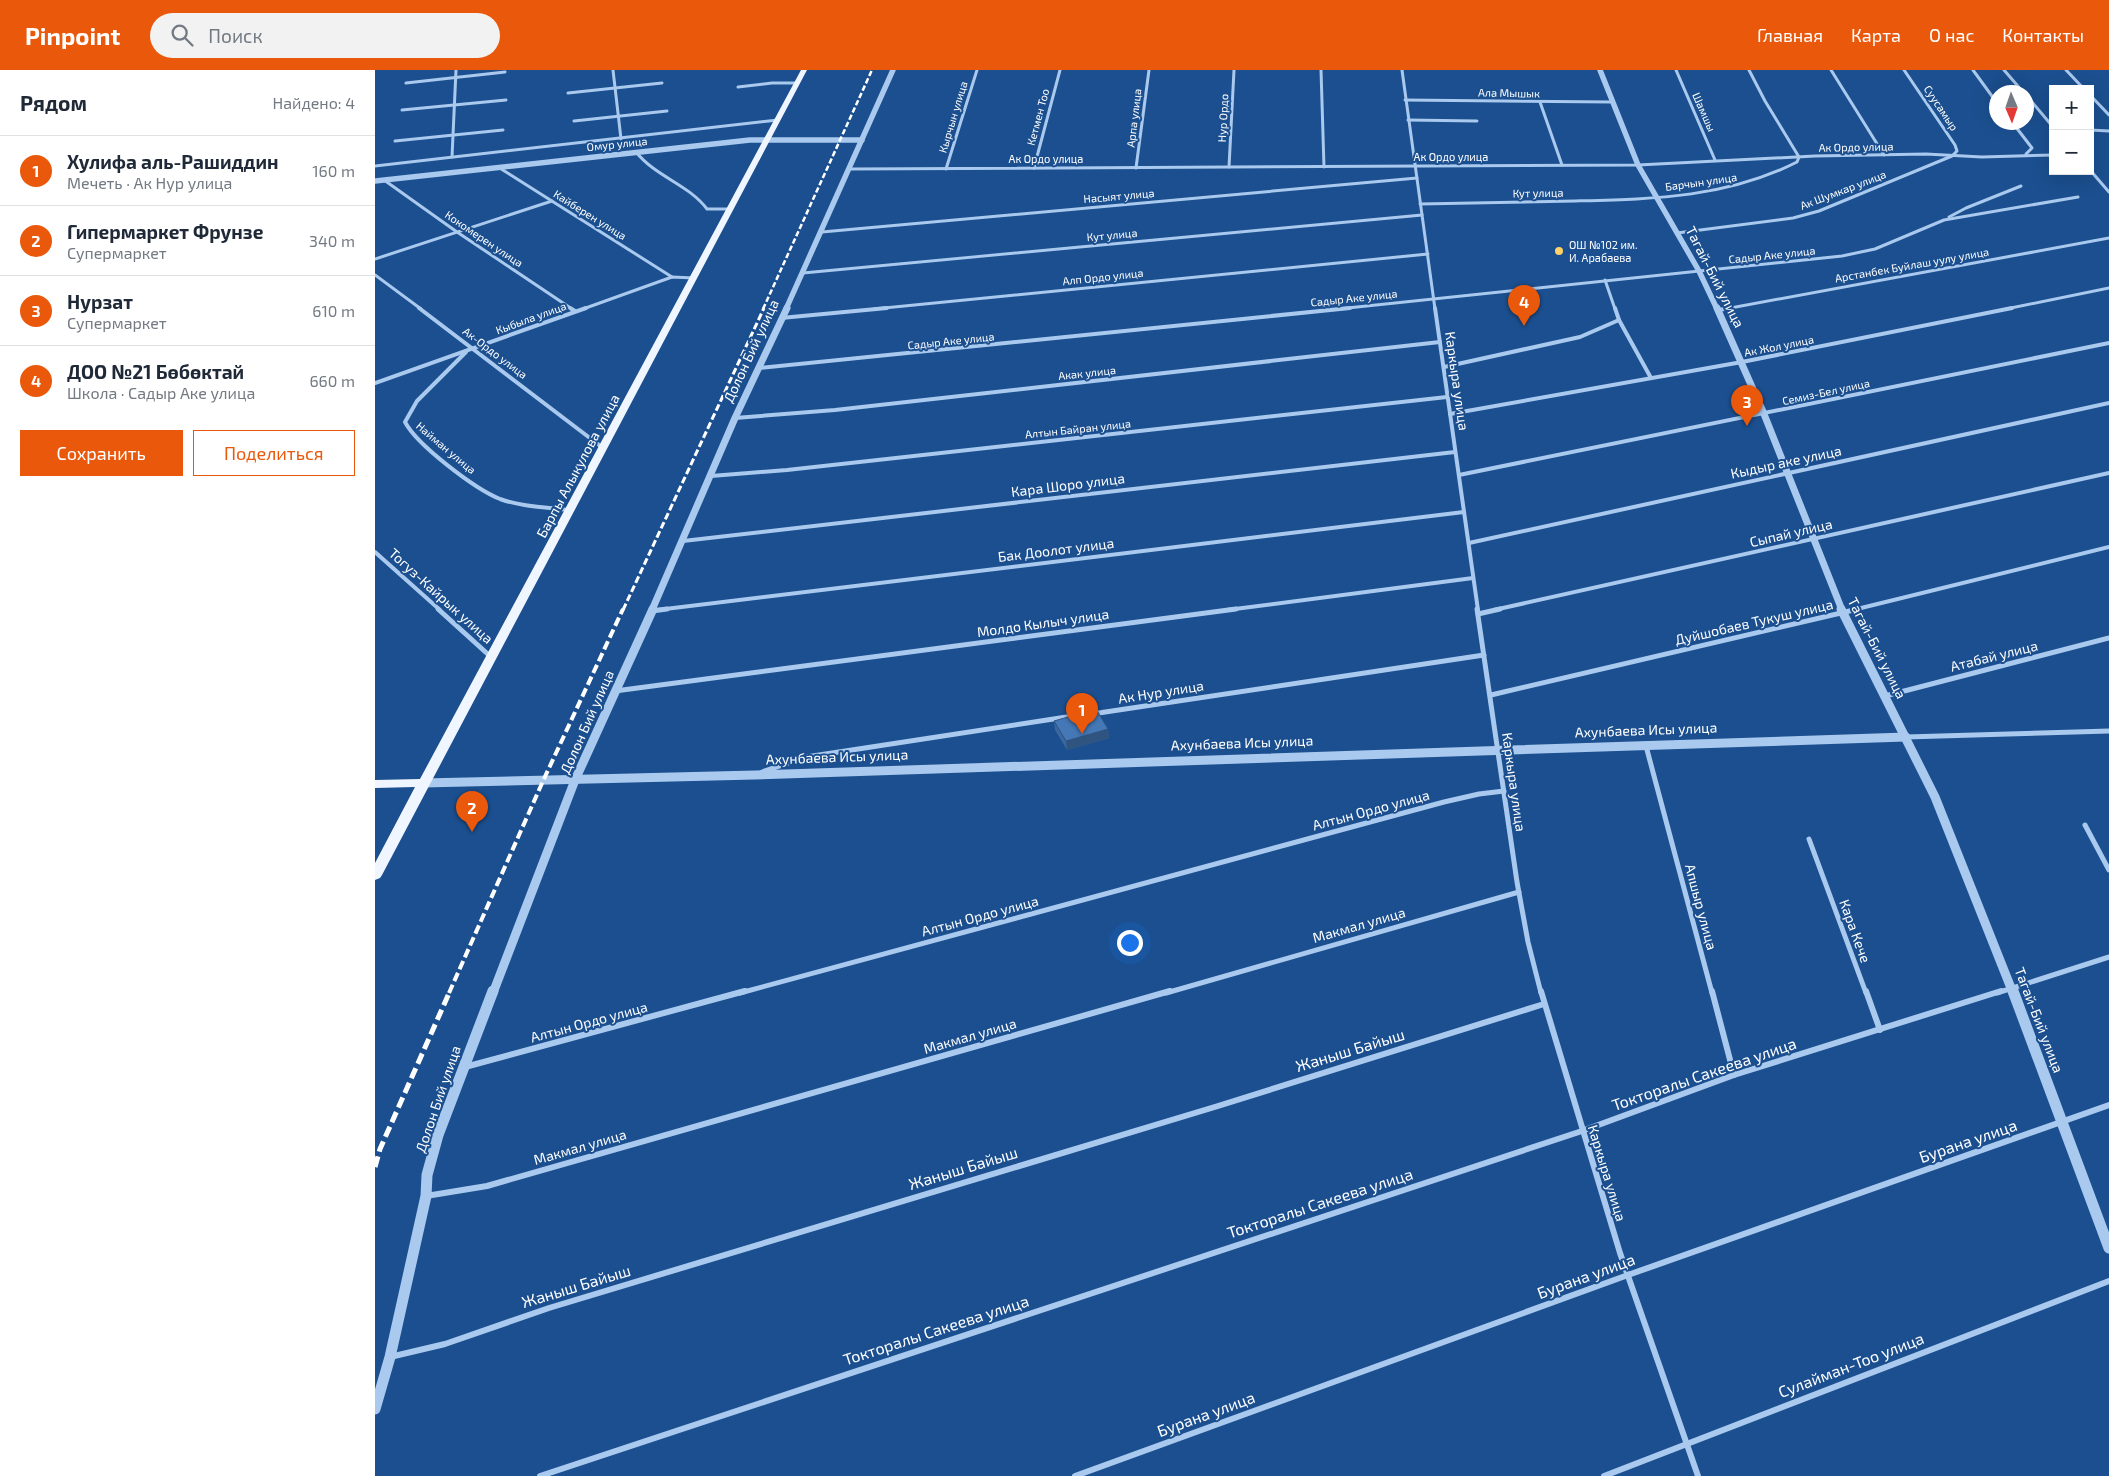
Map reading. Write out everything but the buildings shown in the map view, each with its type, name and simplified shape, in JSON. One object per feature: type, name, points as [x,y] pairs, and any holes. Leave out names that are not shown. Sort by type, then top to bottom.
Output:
[{"type":"main road","name":"Барпы Алыкулова улица","points":[[375,875],[695,278],[804,70]]},
{"type":"main road","name":"Ахунбаева Исы улица","points":[[375,784],[423,783]]},
{"type":"street","points":[[452,157],[456,70]]},
{"type":"street","points":[[613,70],[621,139]]},
{"type":"street","name":"Долон Бий улица","points":[[375,1409],[390,1357],[426,1196],[427,1175],[438,1135],[462,1068],[575,780],[683,541],[735,418],[822,232],[893,70]]},
{"type":"street","name":"Кырчын улица","points":[[946,169],[977,70]]},
{"type":"street","name":"Кетмен Тоо","points":[[1034,168],[1060,70]]},
{"type":"street","name":"Арпа улица","points":[[1136,168],[1149,70]]},
{"type":"street","name":"Нур Ордо","points":[[1229,167],[1234,70]]},
{"type":"street","points":[[1321,70],[1324,166]]},
{"type":"street","name":"Каркыра улица","points":[[1402,70],[1478,614],[1519,892],[1530,950],[1582,1131],[1628,1275],[1698,1476]]},
{"type":"street","name":"Тагай-Бий улица","points":[[1600,70],[1638,165],[1699,271],[1742,362],[1812,540],[1843,613],[1935,797],[2012,989],[2109,1248]]},
{"type":"street","name":"Шамшы","points":[[1676,70],[1715,160]]},
{"type":"street","points":[[1749,70],[1765,101],[1799,157]]},
{"type":"street","points":[[1831,70],[1884,154]]},
{"type":"street","name":"Суусамыр","points":[[1904,70],[1955,145],[1957,151],[1952,156]]},
{"type":"street","points":[[1973,70],[1989,92]]},
{"type":"street","points":[[2004,70],[2017,85]]},
{"type":"street","points":[[2066,70],[2080,85]]},
{"type":"street","points":[[406,83],[505,72]]},
{"type":"street","points":[[568,93],[662,83]]},
{"type":"street","points":[[738,87],[772,83],[797,83]]},
{"type":"street","points":[[2094,99],[2109,115]]},
{"type":"street","points":[[401,110],[505,100]]},
{"type":"street","name":"Ала Мышык","points":[[1405,100],[1613,102]]},
{"type":"street","points":[[1541,102],[1562,165]]},
{"type":"street","points":[[2034,104],[2049,122]]},
{"type":"street","points":[[574,121],[667,111]]},
{"type":"street","name":"Омур улица","points":[[375,166],[778,120]]},
{"type":"street","points":[[1408,120],[1477,122]]},
{"type":"street","points":[[395,141],[503,130]]},
{"type":"street","points":[[2018,130],[2032,148],[2030,152],[2025,154]]},
{"type":"street","points":[[2094,130],[2109,131]]},
{"type":"street","name":"Омур улица","points":[[375,181],[768,139],[862,140]]},
{"type":"street","points":[[636,152],[643,162],[657,175],[695,196],[703,202],[707,209],[730,209]]},
{"type":"street","name":"Ак Ордо улица","points":[[849,169],[1638,165],[1715,160],[1884,154],[1952,156],[2049,155]]},
{"type":"street","name":"Ак Шумкар улица","points":[[1677,234],[1793,218],[1811,213],[1952,156]]},
{"type":"street","name":"Барчын улица","points":[[1657,197],[1736,188],[1786,169],[1797,162],[1799,157]]},
{"type":"street","name":"Кайберен улица","points":[[498,168],[672,277]]},
{"type":"street","points":[[2094,175],[2109,192]]},
{"type":"street","name":"Насыят улица","points":[[822,232],[1417,178]]},
{"type":"street","name":"Кокомерен улица","points":[[384,180],[457,232],[575,311]]},
{"type":"street","name":"Садыр Аке улица","points":[[759,368],[1842,256],[1875,249],[1944,220],[1966,208],[2021,186]]},
{"type":"street","name":"Кут улица","points":[[1420,204],[1657,197]]},
{"type":"street","name":"Садыр Аке улица","points":[[1944,220],[2078,197]]},
{"type":"street","points":[[375,259],[552,201]]},
{"type":"street","name":"Кут улица","points":[[803,273],[1422,215]]},
{"type":"street","name":"Арстанбек Буйлаш уулу улица","points":[[1718,310],[2109,238]]},
{"type":"street","name":"Алп Ордо улица","points":[[781,318],[1428,254]]},
{"type":"street","name":"Ак-Ордо улица","points":[[375,275],[475,348],[603,448]]},
{"type":"street","name":"Кыбыла улица","points":[[375,383],[672,277],[695,278]]},
{"type":"street","points":[[1605,280],[1619,320],[1651,378]]},
{"type":"street","name":"Ак Жол улица","points":[[1450,414],[1742,362],[2109,288]]},
{"type":"street","points":[[1444,367],[1581,337],[1619,320]]},
{"type":"street","name":"Акак улица","points":[[735,418],[835,410],[1440,342]]},
{"type":"street","name":"Семиз-Бел улица","points":[[1459,475],[2109,343]]},
{"type":"street","name":"Найман улица","points":[[468,350],[417,400],[405,422],[411,433],[481,488],[501,498],[525,504],[569,510]]},
{"type":"street","name":"Алтын Байран улица","points":[[711,476],[787,470],[1447,397]]},
{"type":"street","name":"Кыдыр аке улица","points":[[1469,543],[2109,403]]},
{"type":"street","name":"Кара Шоро улица","points":[[683,541],[1455,452]]},
{"type":"street","name":"Сыпай улица","points":[[1478,614],[2109,473]]},
{"type":"street","name":"Бак Доолот улица","points":[[652,611],[1464,512]]},
{"type":"street","name":"Дуйшобаев Тукуш улица","points":[[1491,695],[1843,613],[2109,547]]},
{"type":"street","name":"Тогуз-Кайрык улица","points":[[375,552],[492,657]]},
{"type":"street","name":"Молдо Кылыч улица","points":[[615,692],[1473,578]]},
{"type":"street","name":"Атабай улица","points":[[1885,696],[2109,638]]},
{"type":"street","name":"Ак Нур улица","points":[[755,775],[806,757],[1484,655]]},
{"type":"street","name":"Ахунбаева Исы улица","points":[[423,783],[755,775],[2109,731]]},
{"type":"street","name":"Апшыр улица","points":[[1647,746],[1734,1075]]},
{"type":"street","name":"Алтын Ордо улица","points":[[462,1068],[1444,802],[1479,794],[1504,792]]},
{"type":"street","points":[[2085,825],[2109,870]]},
{"type":"street","name":"Кара Кече","points":[[1809,839],[1880,1030]]},
{"type":"street","name":"Макмал улица","points":[[426,1196],[487,1186],[1519,892]]},
{"type":"street","name":"Токторалы Сакеева улица","points":[[540,1476],[1582,1131],[1734,1075],[2109,957]]},
{"type":"street","name":"Жаныш Байыш","points":[[390,1357],[445,1344],[549,1308],[1218,1106],[1544,1004]]},
{"type":"street","name":"Бурана улица","points":[[1075,1476],[1628,1275],[2109,1105]]},
{"type":"street","name":"Сулайман-Тоо улица","points":[[1604,1476],[2109,1281]]},
{"type":"railway","points":[[763,309],[872,70]]},
{"type":"railway","points":[[623,610],[764,308]]},
{"type":"railway","points":[[449,993],[543,781],[623,609]]},
{"type":"railway","points":[[375,1167],[380,1149],[450,991]]},
{"type":"place","name":"ОШ №102 им. И. Арабаева","points":[[1559,251]]},
{"type":"place","name":"ДОО №21 Бөбөктай","points":[[1524,326]]},
{"type":"place","name":"Нурзат","points":[[1747,426]]},
{"type":"place","name":"Хулифа аль-Рашиддин","points":[[1082,734]]},
{"type":"place","name":"Гипермаркет Фрунзе","points":[[472,832]]}]
